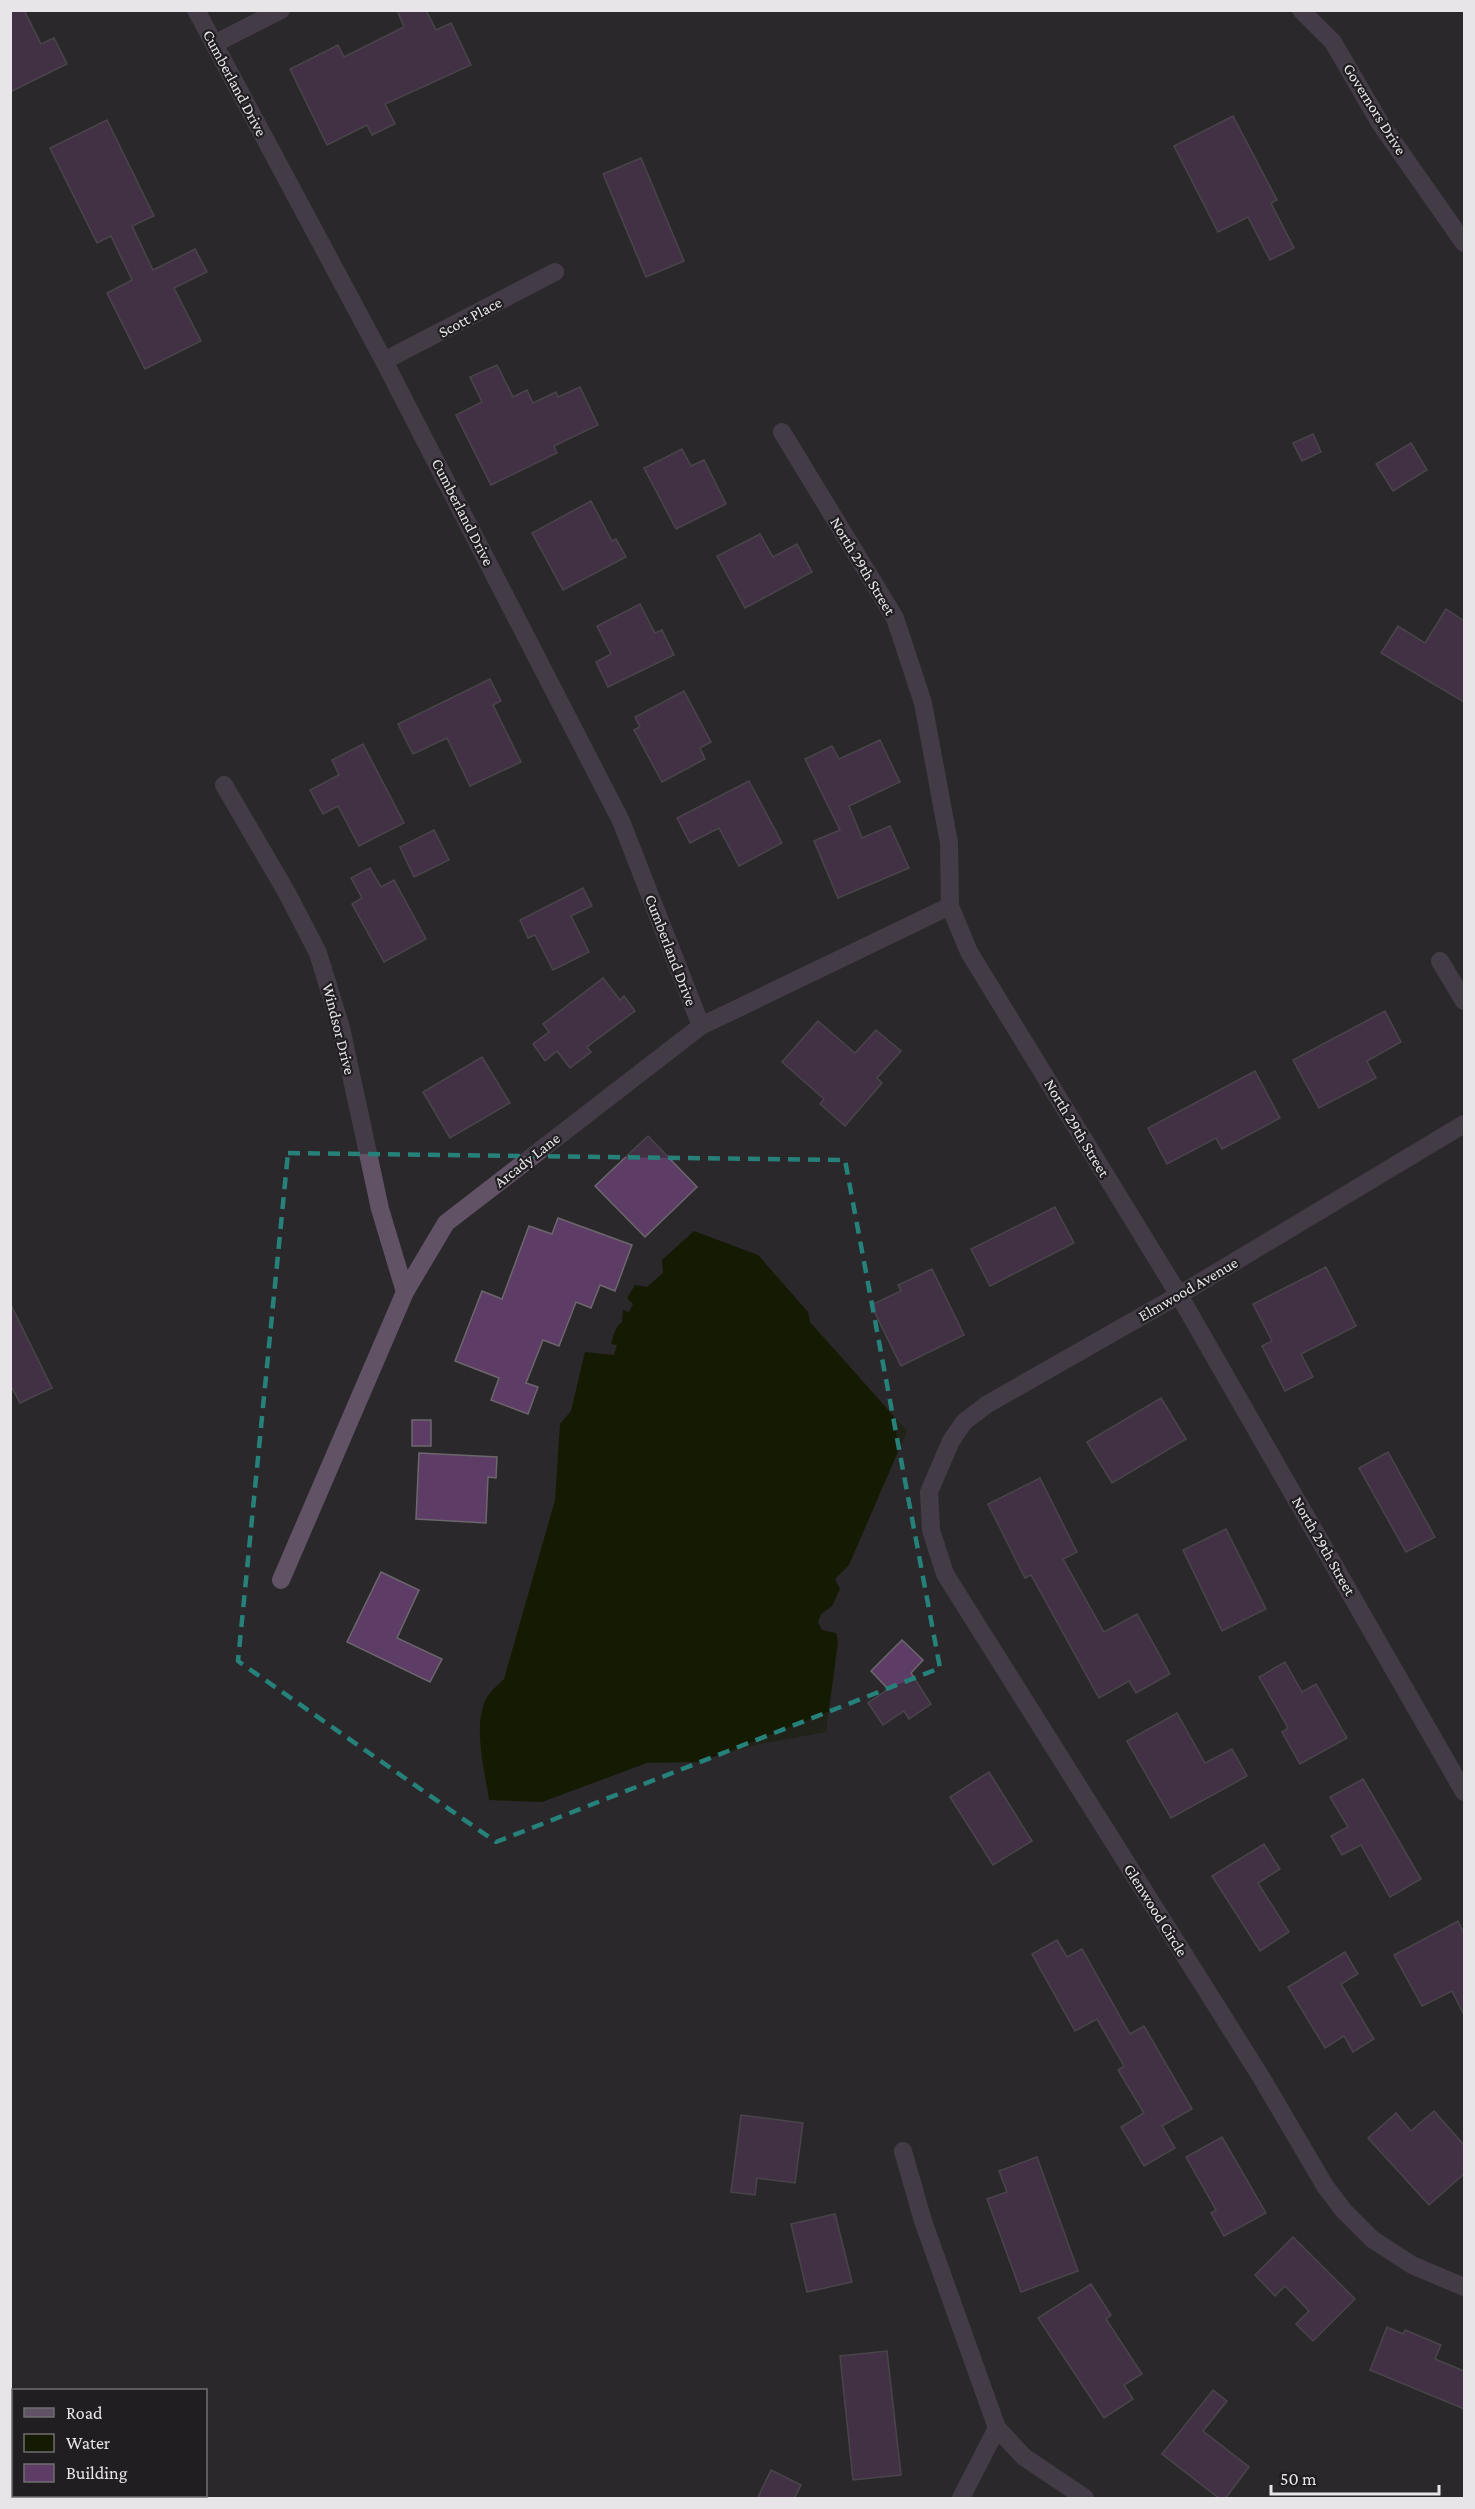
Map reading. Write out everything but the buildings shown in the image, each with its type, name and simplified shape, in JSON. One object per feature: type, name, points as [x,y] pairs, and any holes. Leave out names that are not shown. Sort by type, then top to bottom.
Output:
[{"type":"street","name":"Cumberland Drive","points":[[196,10],[384,361],[621,821],[701,1026]]},
{"type":"street","points":[[214,44],[281,10]]},
{"type":"street","name":"Governors Drive","points":[[1301,10],[1333,42],[1380,123],[1464,243]]},
{"type":"street","name":"Scott Place","points":[[384,361],[555,272]]},
{"type":"street","name":"North 29th Street","points":[[782,432],[895,618],[923,703],[949,843],[951,906],[969,952],[1179,1295],[1464,1792]]},
{"type":"street","name":"Windsor Drive","points":[[224,785],[287,893],[318,953],[341,1028],[380,1209],[405,1292]]},
{"type":"street","name":"Arcady Lane","points":[[281,1580],[405,1292],[446,1223],[701,1026],[951,906]]},
{"type":"street","points":[[1440,961],[1464,1001]]},
{"type":"street","name":"Elmwood Avenue","points":[[935,1476],[951,1441],[964,1422],[986,1405],[1179,1295],[1464,1124]]},
{"type":"street","name":"Glenwood Circle","points":[[935,1476],[929,1492],[931,1530],[945,1574],[1261,2078],[1325,2186],[1344,2211],[1372,2239],[1412,2265],[1464,2287]]},
{"type":"street","points":[[903,2151],[923,2221],[997,2428],[1024,2457],[1085,2499]]},
{"type":"street","points":[[961,2499],[997,2428]]},
{"type":"highlighted area","points":[[288,1153],[845,1160],[940,1668],[496,1842],[238,1661]]},
{"type":"water","points":[[694,1231],[758,1255],[808,1312],[810,1322],[907,1431],[849,1565],[835,1579],[840,1589],[832,1606],[821,1614],[818,1622],[822,1630],[836,1633],[838,1642],[826,1732],[759,1744],[697,1762],[647,1763],[542,1802],[489,1800],[480,1745],[481,1716],[490,1693],[504,1679],[555,1500],[560,1424],[571,1411],[585,1352],[614,1355],[617,1345],[611,1344],[617,1327],[622,1322],[623,1310],[629,1312],[633,1304],[627,1298],[635,1285],[647,1287],[663,1273],[662,1260]]}]
